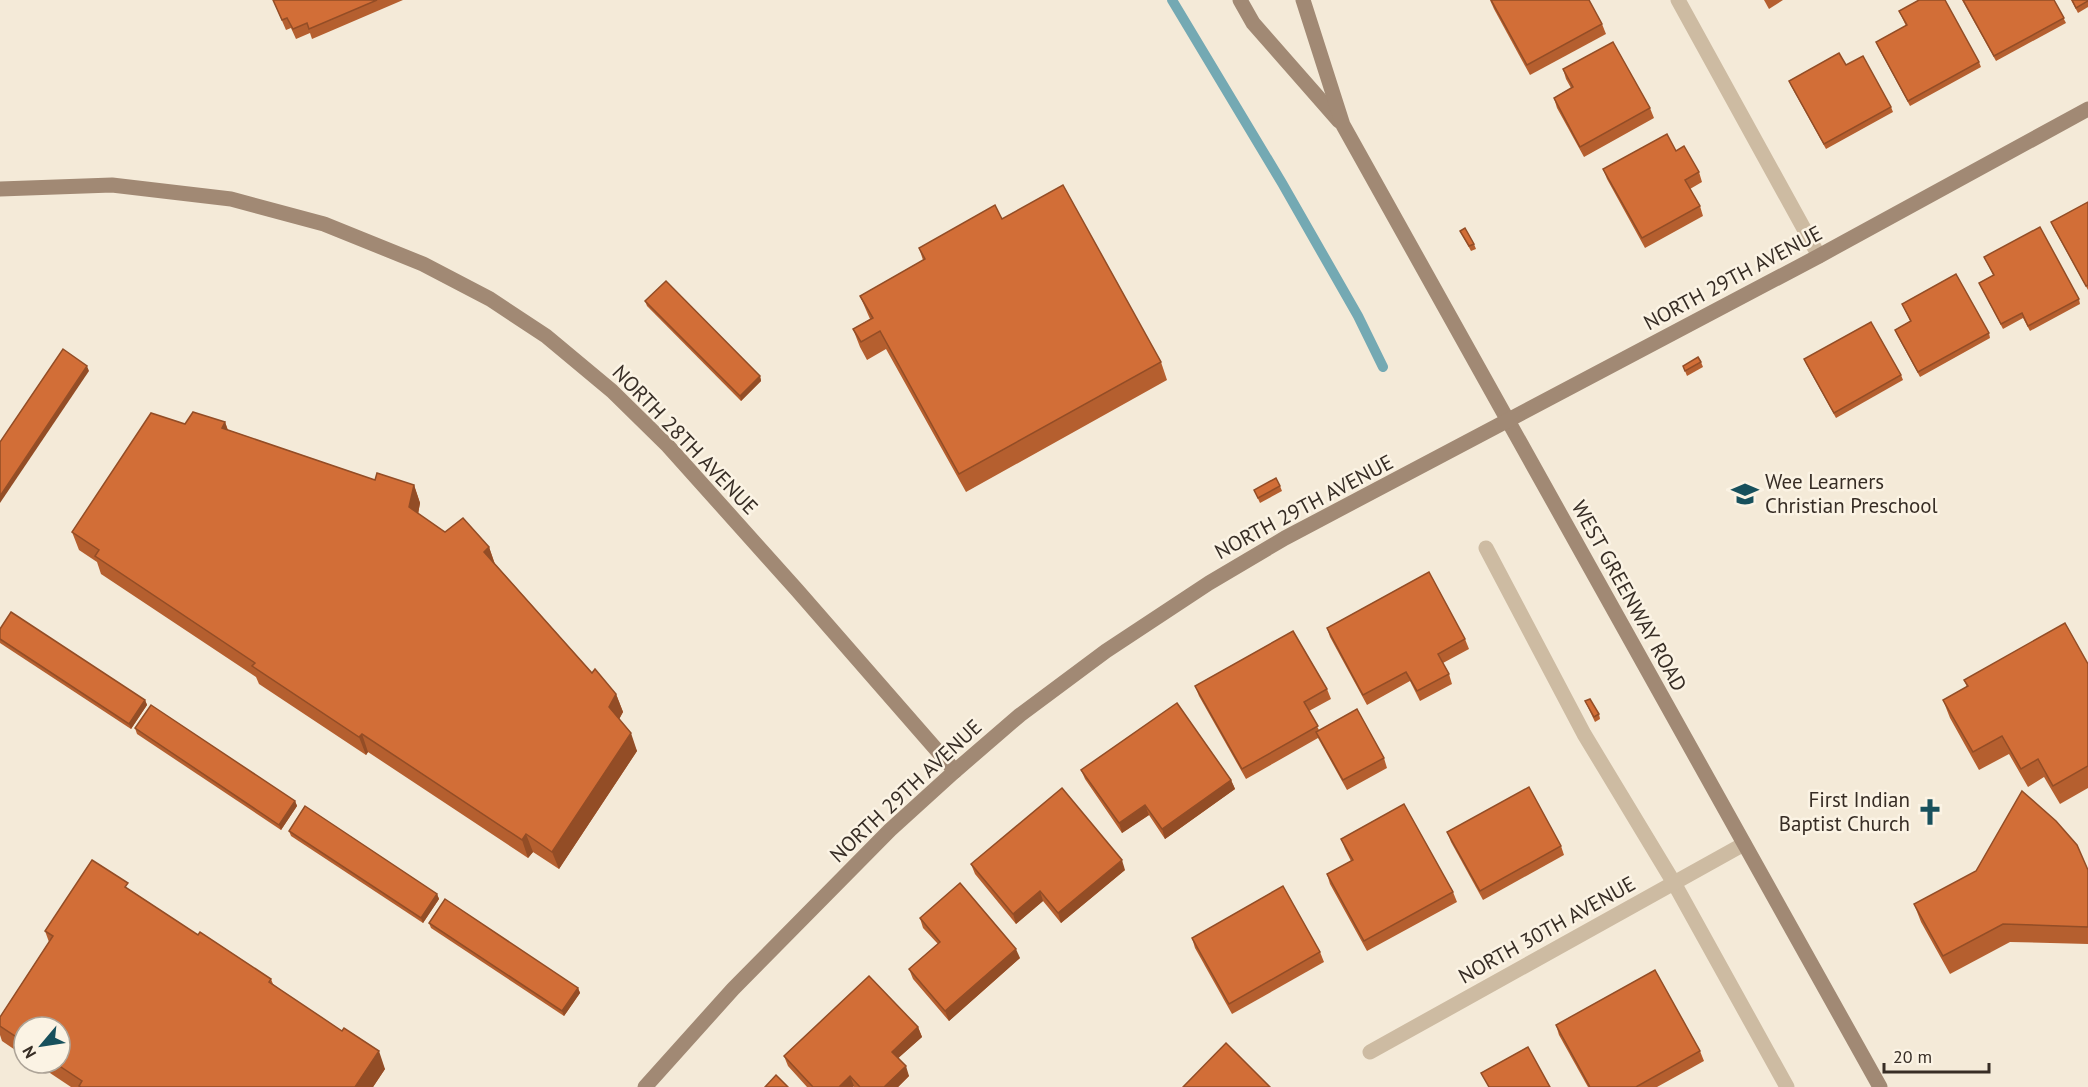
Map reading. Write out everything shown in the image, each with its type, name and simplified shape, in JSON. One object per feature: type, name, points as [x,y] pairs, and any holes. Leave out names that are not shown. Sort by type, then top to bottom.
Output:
[{"type":"street","name":"WEST GREENWAY ROAD","points":[[1240,0],[1253,23],[1342,125]]},
{"type":"street","name":"WEST GREENWAY ROAD","points":[[1303,0],[1342,125],[1880,1087]]},
{"type":"street","points":[[1678,0],[1819,256]]},
{"type":"street","name":"NORTH 29TH AVENUE","points":[[645,1087],[733,989],[890,830],[1020,715],[1106,651],[1209,583],[1285,538],[1819,256],[2088,109]]},
{"type":"street","name":"NORTH 28TH AVENUE","points":[[0,189],[112,185],[231,199],[324,224],[423,264],[490,299],[546,336],[612,391],[668,446],[955,771]]},
{"type":"street","points":[[1486,548],[1584,734],[1674,883],[1787,1087]]},
{"type":"street","name":"NORTH 30TH AVENUE","points":[[1370,1052],[1744,844]]},
{"type":"building","points":[[273,0],[377,0],[309,29],[307,23],[293,29],[287,18],[282,20]]},
{"type":"building","points":[[1491,0],[1589,0],[1602,24],[1527,65]]},
{"type":"building","points":[[1919,0],[1945,0],[1979,62],[1908,101],[1876,42],[1907,25],[1899,11]]},
{"type":"building","points":[[1963,0],[2054,0],[2064,18],[1994,56]]},
{"type":"building","points":[[2072,0],[2088,0],[2088,1],[2076,8]]},
{"type":"building","points":[[1613,42],[1650,108],[1580,147],[1554,98],[1573,87],[1563,69]]},
{"type":"building","points":[[1839,53],[1846,65],[1863,56],[1891,107],[1824,144],[1789,81]]},
{"type":"building","points":[[1667,134],[1676,151],[1684,146],[1699,172],[1685,180],[1700,206],[1642,238],[1603,169]]},
{"type":"building","points":[[1063,185],[1161,362],[959,474],[880,331],[861,342],[853,329],[873,318],[860,296],[925,259],[919,248],[995,205],[1002,219]]},
{"type":"building","points":[[2088,202],[2088,285],[2086,286],[2051,222]]},
{"type":"building","points":[[2040,227],[2079,299],[2028,326],[2022,313],[2001,324],[1979,283],[1994,275],[1984,257]]},
{"type":"building","points":[[1465,228],[1474,244],[1469,246],[1460,231]]},
{"type":"building","points":[[1956,274],[1989,333],[1918,372],[1895,330],[1911,321],[1902,304]]},
{"type":"building","points":[[666,281],[760,376],[740,396],[645,301]]},
{"type":"building","points":[[1871,322],[1901,375],[1834,413],[1804,359]]},
{"type":"building","points":[[63,349],[87,366],[0,496],[0,442]]},
{"type":"building","points":[[1698,357],[1701,362],[1685,371],[1683,366]]},
{"type":"building","points":[[193,412],[225,422],[222,428],[375,480],[377,473],[414,485],[409,507],[445,532],[463,518],[489,547],[484,552],[592,673],[595,669],[616,694],[609,707],[631,733],[552,852],[526,834],[522,840],[362,734],[359,737],[252,666],[255,663],[95,556],[99,550],[72,532],[151,413],[185,424]]},
{"type":"building","points":[[1276,478],[1280,486],[1258,498],[1254,490]]},
{"type":"building","points":[[1429,572],[1465,639],[1438,654],[1449,674],[1417,691],[1406,672],[1363,695],[1327,628]]},
{"type":"building","points":[[11,612],[145,700],[129,724],[0,639],[0,629]]},
{"type":"building","points":[[2065,623],[2088,664],[2088,766],[2053,786],[2038,759],[2021,769],[2002,736],[1973,752],[1943,700],[1968,686],[1964,680]]},
{"type":"building","points":[[1293,631],[1327,689],[1304,702],[1318,726],[1242,769],[1195,686]]},
{"type":"building","points":[[1590,699],[1599,714],[1594,717],[1585,701]]},
{"type":"building","points":[[1177,703],[1231,780],[1162,829],[1145,805],[1119,823],[1081,770]]},
{"type":"building","points":[[151,705],[295,801],[279,825],[135,728]]},
{"type":"building","points":[[1357,709],[1384,758],[1343,780],[1316,732]]},
{"type":"building","points":[[1529,787],[1561,846],[1480,891],[1447,832]]},
{"type":"building","points":[[1062,788],[1122,860],[1058,913],[1040,891],[1013,914],[971,864]]},
{"type":"building","points":[[2022,791],[2056,821],[2077,845],[2088,870],[2088,927],[2003,924],[1943,956],[1914,904],[1976,871]]},
{"type":"building","points":[[1404,804],[1453,892],[1364,941],[1327,874],[1353,860],[1341,839]]},
{"type":"building","points":[[305,806],[437,894],[421,918],[289,831]]},
{"type":"building","points":[[92,860],[128,883],[125,887],[198,935],[200,932],[271,979],[269,982],[342,1031],[344,1028],[379,1051],[355,1087],[81,1087],[79,1086],[82,1081],[72,1074],[72,1015],[12,1015],[12,1034],[0,1026],[0,1017],[53,936],[45,931]]},
{"type":"building","points":[[960,883],[1016,949],[945,1011],[909,969],[940,942],[920,918]]},
{"type":"building","points":[[1283,886],[1320,952],[1229,1004],[1192,938]]},
{"type":"building","points":[[445,899],[578,988],[562,1011],[429,923]]},
{"type":"building","points":[[1655,970],[1700,1051],[1636,1087],[1590,1087],[1556,1025]]},
{"type":"building","points":[[869,976],[918,1027],[892,1052],[906,1066],[884,1087],[860,1087],[850,1076],[839,1087],[813,1087],[784,1056]]},
{"type":"building","points":[[1226,1043],[1270,1087],[1183,1087]]},
{"type":"building","points":[[1528,1047],[1550,1087],[1489,1087],[1481,1073]]},
{"type":"building","points":[[776,1075],[788,1087],[765,1087]]},
{"type":"waterway","points":[[1172,0],[1282,183],[1358,316],[1383,367]]},
{"type":"place","name":"Wee Learners Christian Preschool","points":[[1745,494]]},
{"type":"place","name":"First Indian Baptist Church","points":[[1930,812]]}]
